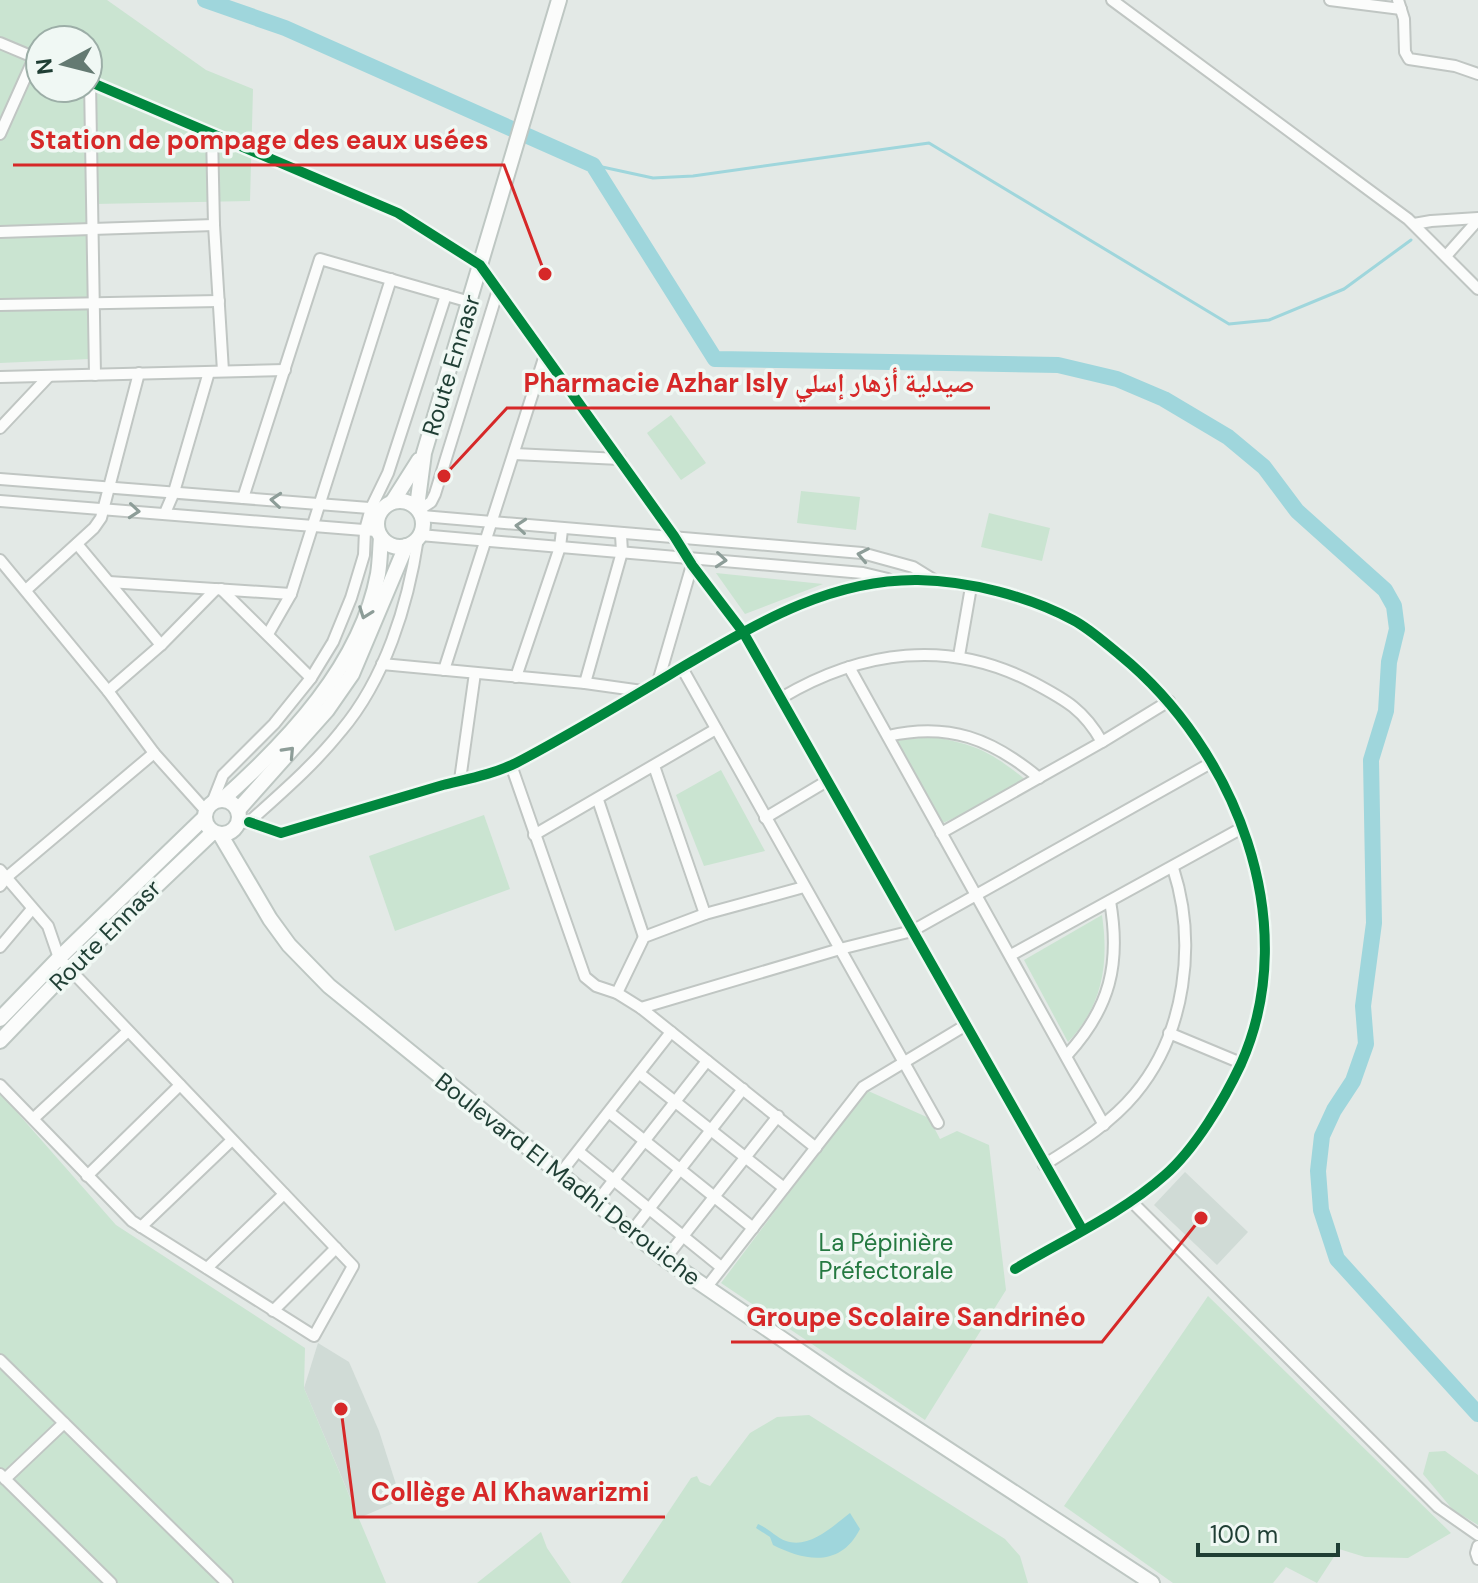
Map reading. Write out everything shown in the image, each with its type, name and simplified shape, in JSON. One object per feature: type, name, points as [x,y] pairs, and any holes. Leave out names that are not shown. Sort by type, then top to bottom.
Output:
[{"type":"main road","name":"Route Ennasr","points":[[419,511],[424,453],[559,0]]},
{"type":"main road","name":"Route Ennasr","points":[[382,506],[424,453]]},
{"type":"main road","points":[[406,501],[419,511],[415,540],[395,547],[374,533],[382,506],[406,501]]},
{"type":"main road","name":"Route Ennasr","points":[[0,1041],[64,964],[211,808],[246,778],[318,702],[341,668],[363,620],[378,575],[374,533]]},
{"type":"main road","name":"Route Ennasr","points":[[0,1019],[232,825],[327,710],[352,674],[415,540]]},
{"type":"main road","points":[[211,808],[230,802],[232,825]]},
{"type":"main road","name":"Boulevard El Madhi Derouiche","points":[[211,808],[207,826],[232,825],[234,854],[257,901],[289,945],[329,986],[665,1259],[1152,1583]]},
{"type":"street","points":[[1112,0],[1414,224],[1478,289]]},
{"type":"street","points":[[1330,0],[1400,4],[1405,52],[1409,59],[1455,66],[1478,74]]},
{"type":"street","points":[[0,43],[24,53]]},
{"type":"street","points":[[0,134],[24,85]]},
{"type":"street","points":[[104,87],[398,213],[480,265],[743,632],[1082,1229]]},
{"type":"street","points":[[89,104],[95,375]]},
{"type":"street","points":[[212,134],[223,371]]},
{"type":"street","points":[[1414,224],[1478,219]]},
{"type":"street","points":[[1446,256],[1478,219]]},
{"type":"street","points":[[0,232],[214,225]]},
{"type":"street","points":[[243,498],[320,259],[470,302]]},
{"type":"street","points":[[268,634],[291,594],[391,279]]},
{"type":"street","points":[[419,511],[431,502],[435,494],[498,290]]},
{"type":"street","points":[[0,479],[319,504],[382,506],[388,473],[446,295]]},
{"type":"street","points":[[0,305],[219,301]]},
{"type":"street","points":[[444,670],[545,355]]},
{"type":"street","points":[[0,377],[285,370]]},
{"type":"street","points":[[165,513],[209,372]]},
{"type":"street","points":[[26,590],[98,524],[139,373]]},
{"type":"street","points":[[0,428],[49,376]]},
{"type":"street","points":[[514,454],[620,459]]},
{"type":"street","points":[[0,501],[374,533],[333,642],[311,678],[274,724],[223,775],[211,808],[154,753],[26,590],[4,571],[0,560]]},
{"type":"street","points":[[419,511],[492,524],[862,553],[913,567],[936,581]]},
{"type":"street","points":[[516,677],[560,547],[562,530]]},
{"type":"street","points":[[585,683],[622,552],[621,535]]},
{"type":"street","points":[[232,825],[305,772],[343,730],[382,664],[402,609],[415,540],[487,541],[622,552],[690,561],[863,573],[897,581]]},
{"type":"street","points":[[77,544],[161,645]]},
{"type":"street","points":[[658,682],[690,561]]},
{"type":"street","points":[[232,825],[281,833],[511,765],[743,632],[827,593],[864,584],[936,581],[1012,597],[1073,620],[1147,678],[1169,701],[1211,763],[1242,828],[1257,872],[1264,947],[1261,995],[1241,1063],[1221,1102],[1183,1156],[1131,1201],[1015,1269]]},
{"type":"street","points":[[109,582],[291,594]]},
{"type":"street","points":[[959,656],[971,587]]},
{"type":"street","points":[[218,589],[311,678]]},
{"type":"street","points":[[108,691],[218,589]]},
{"type":"street","points":[[781,698],[849,667],[897,656],[959,656],[1010,671],[1056,696],[1090,720],[1102,742]]},
{"type":"street","points":[[382,664],[642,691]]},
{"type":"street","points":[[849,667],[1104,1125]]},
{"type":"street","points":[[682,668],[938,1123]]},
{"type":"street","points":[[460,780],[475,673]]},
{"type":"street","points":[[941,833],[1169,701]]},
{"type":"street","points":[[534,835],[716,729]]},
{"type":"street","points":[[888,736],[926,730],[967,736],[1002,750],[1039,778]]},
{"type":"street","points":[[0,1085],[141,1227],[314,1336],[353,1266],[64,964],[48,926],[2,878],[154,753]]},
{"type":"street","points":[[641,1008],[912,931],[1211,763]]},
{"type":"street","points":[[511,765],[585,977],[596,986],[617,993],[641,1008],[816,1148]]},
{"type":"street","points":[[654,766],[705,914]]},
{"type":"street","points":[[765,818],[827,781]]},
{"type":"street","points":[[598,800],[644,937]]},
{"type":"street","points":[[1011,955],[1242,828]]},
{"type":"street","points":[[1044,1165],[1104,1125],[1145,1081],[1169,1033],[1180,993],[1185,944],[1183,906],[1173,868]]},
{"type":"street","points":[[617,993],[644,937],[705,914],[804,887]]},
{"type":"street","points":[[1067,1055],[1094,1022],[1112,979],[1114,932],[1110,901]]},
{"type":"street","points":[[0,947],[32,909]]},
{"type":"street","points":[[706,1288],[863,1087],[966,1025]]},
{"type":"street","points":[[34,1118],[128,1031]]},
{"type":"street","points":[[559,1175],[671,1032]]},
{"type":"street","points":[[1169,1033],[1241,1063]]},
{"type":"street","points":[[595,1204],[707,1061]]},
{"type":"street","points":[[640,1074],[784,1188]]},
{"type":"street","points":[[87,1176],[180,1085]]},
{"type":"street","points":[[631,1232],[743,1089]]},
{"type":"street","points":[[610,1113],[753,1228]]},
{"type":"street","points":[[665,1259],[778,1116]]},
{"type":"street","points":[[141,1227],[232,1140]]},
{"type":"street","points":[[579,1152],[721,1267]]},
{"type":"street","points":[[207,1268],[284,1194]]},
{"type":"street","points":[[1131,1201],[1438,1507],[1478,1535]]},
{"type":"street","points":[[273,1311],[336,1248]]},
{"type":"street","points":[[0,1360],[227,1583]]},
{"type":"street","points":[[64,1423],[2,1476],[111,1583]]},
{"type":"street","points":[[1478,1546],[1478,1559]]},
{"type":"shaded area","points":[[1185,1172],[1248,1232],[1217,1265],[1154,1205]]},
{"type":"shaded area","points":[[318,1343],[349,1362],[379,1431],[401,1500],[359,1518],[304,1388]]},
{"type":"green space","points":[[0,0],[107,0],[206,70],[253,89],[250,201],[94,204],[89,359],[0,363]]},
{"type":"green space","points":[[671,415],[706,463],[681,480],[647,433]]},
{"type":"green space","points":[[801,491],[860,497],[856,530],[797,523]]},
{"type":"green space","points":[[989,513],[1050,528],[1042,561],[981,547]]},
{"type":"green space","points":[[716,573],[823,584],[745,614]]},
{"type":"green space","points":[[933,737],[963,743],[985,752],[1030,783],[943,823],[897,740]]},
{"type":"green space","points":[[721,770],[765,851],[704,866],[676,795]]},
{"type":"green space","points":[[484,815],[510,889],[395,931],[369,856]]},
{"type":"green space","points":[[1102,915],[1105,950],[1101,983],[1089,1013],[1068,1042],[1024,960]]},
{"type":"green space","name":"La Pépinière Préfectorale","points":[[866,1090],[929,1118],[940,1139],[957,1131],[989,1145],[1006,1290],[925,1420],[721,1283]]},
{"type":"green space","points":[[0,1093],[116,1225],[305,1348],[304,1388],[386,1583],[0,1583]]},
{"type":"green space","points":[[1208,1296],[1451,1533],[1408,1558],[1365,1557],[1339,1549],[1317,1583],[1286,1567],[1273,1583],[1173,1583],[1064,1506]]},
{"type":"green space","points":[[809,1415],[1005,1539],[1020,1556],[1028,1583],[621,1583],[691,1478],[697,1476],[700,1482],[710,1486],[750,1433],[777,1417]]},
{"type":"green space","points":[[1445,1451],[1478,1475],[1478,1525],[1453,1510],[1423,1474],[1429,1452]]},
{"type":"green space","points":[[541,1532],[547,1548],[571,1583],[477,1583]]},
{"type":"water","points":[[850,1513],[860,1529],[852,1542],[842,1550],[821,1558],[785,1551],[773,1545],[770,1537],[756,1528],[758,1524],[786,1541],[804,1542],[829,1530]]},
{"type":"waterway","points":[[205,0],[285,28],[593,165],[715,359],[1058,365],[1117,379],[1164,399],[1228,437],[1264,467],[1297,511],[1385,590],[1394,606],[1397,629],[1389,662],[1386,711],[1371,760],[1374,923],[1363,1006],[1366,1044],[1353,1081],[1322,1136],[1318,1171],[1321,1210],[1337,1259],[1478,1414]]},
{"type":"waterway","points":[[593,165],[653,178],[693,176],[929,143],[1229,324],[1269,320],[1344,289],[1411,240]]},
{"type":"cycle path","points":[[104,88],[398,213],[480,265],[692,565],[743,632],[1082,1229]]},
{"type":"cycle path","points":[[249,822],[281,833],[508,767],[767,620],[825,595],[855,587],[918,580],[957,583],[1018,597],[1056,611],[1079,624],[1120,655],[1161,694],[1196,739],[1225,788],[1247,842],[1261,897],[1265,953],[1259,1010],[1241,1064],[1217,1108],[1187,1152],[1165,1175],[1130,1202],[1015,1269]]},
{"type":"place","name":"Station de pompage des eaux usées","points":[[545,274]]},
{"type":"place","name":"Pharmacie Azhar Isly صيدلية أزهار إسلي","points":[[444,476]]},
{"type":"place","name":"Groupe Scolaire Sandrinéo","points":[[1201,1218]]},
{"type":"place","name":"Collège Al Khawarizmi","points":[[341,1409]]}]
